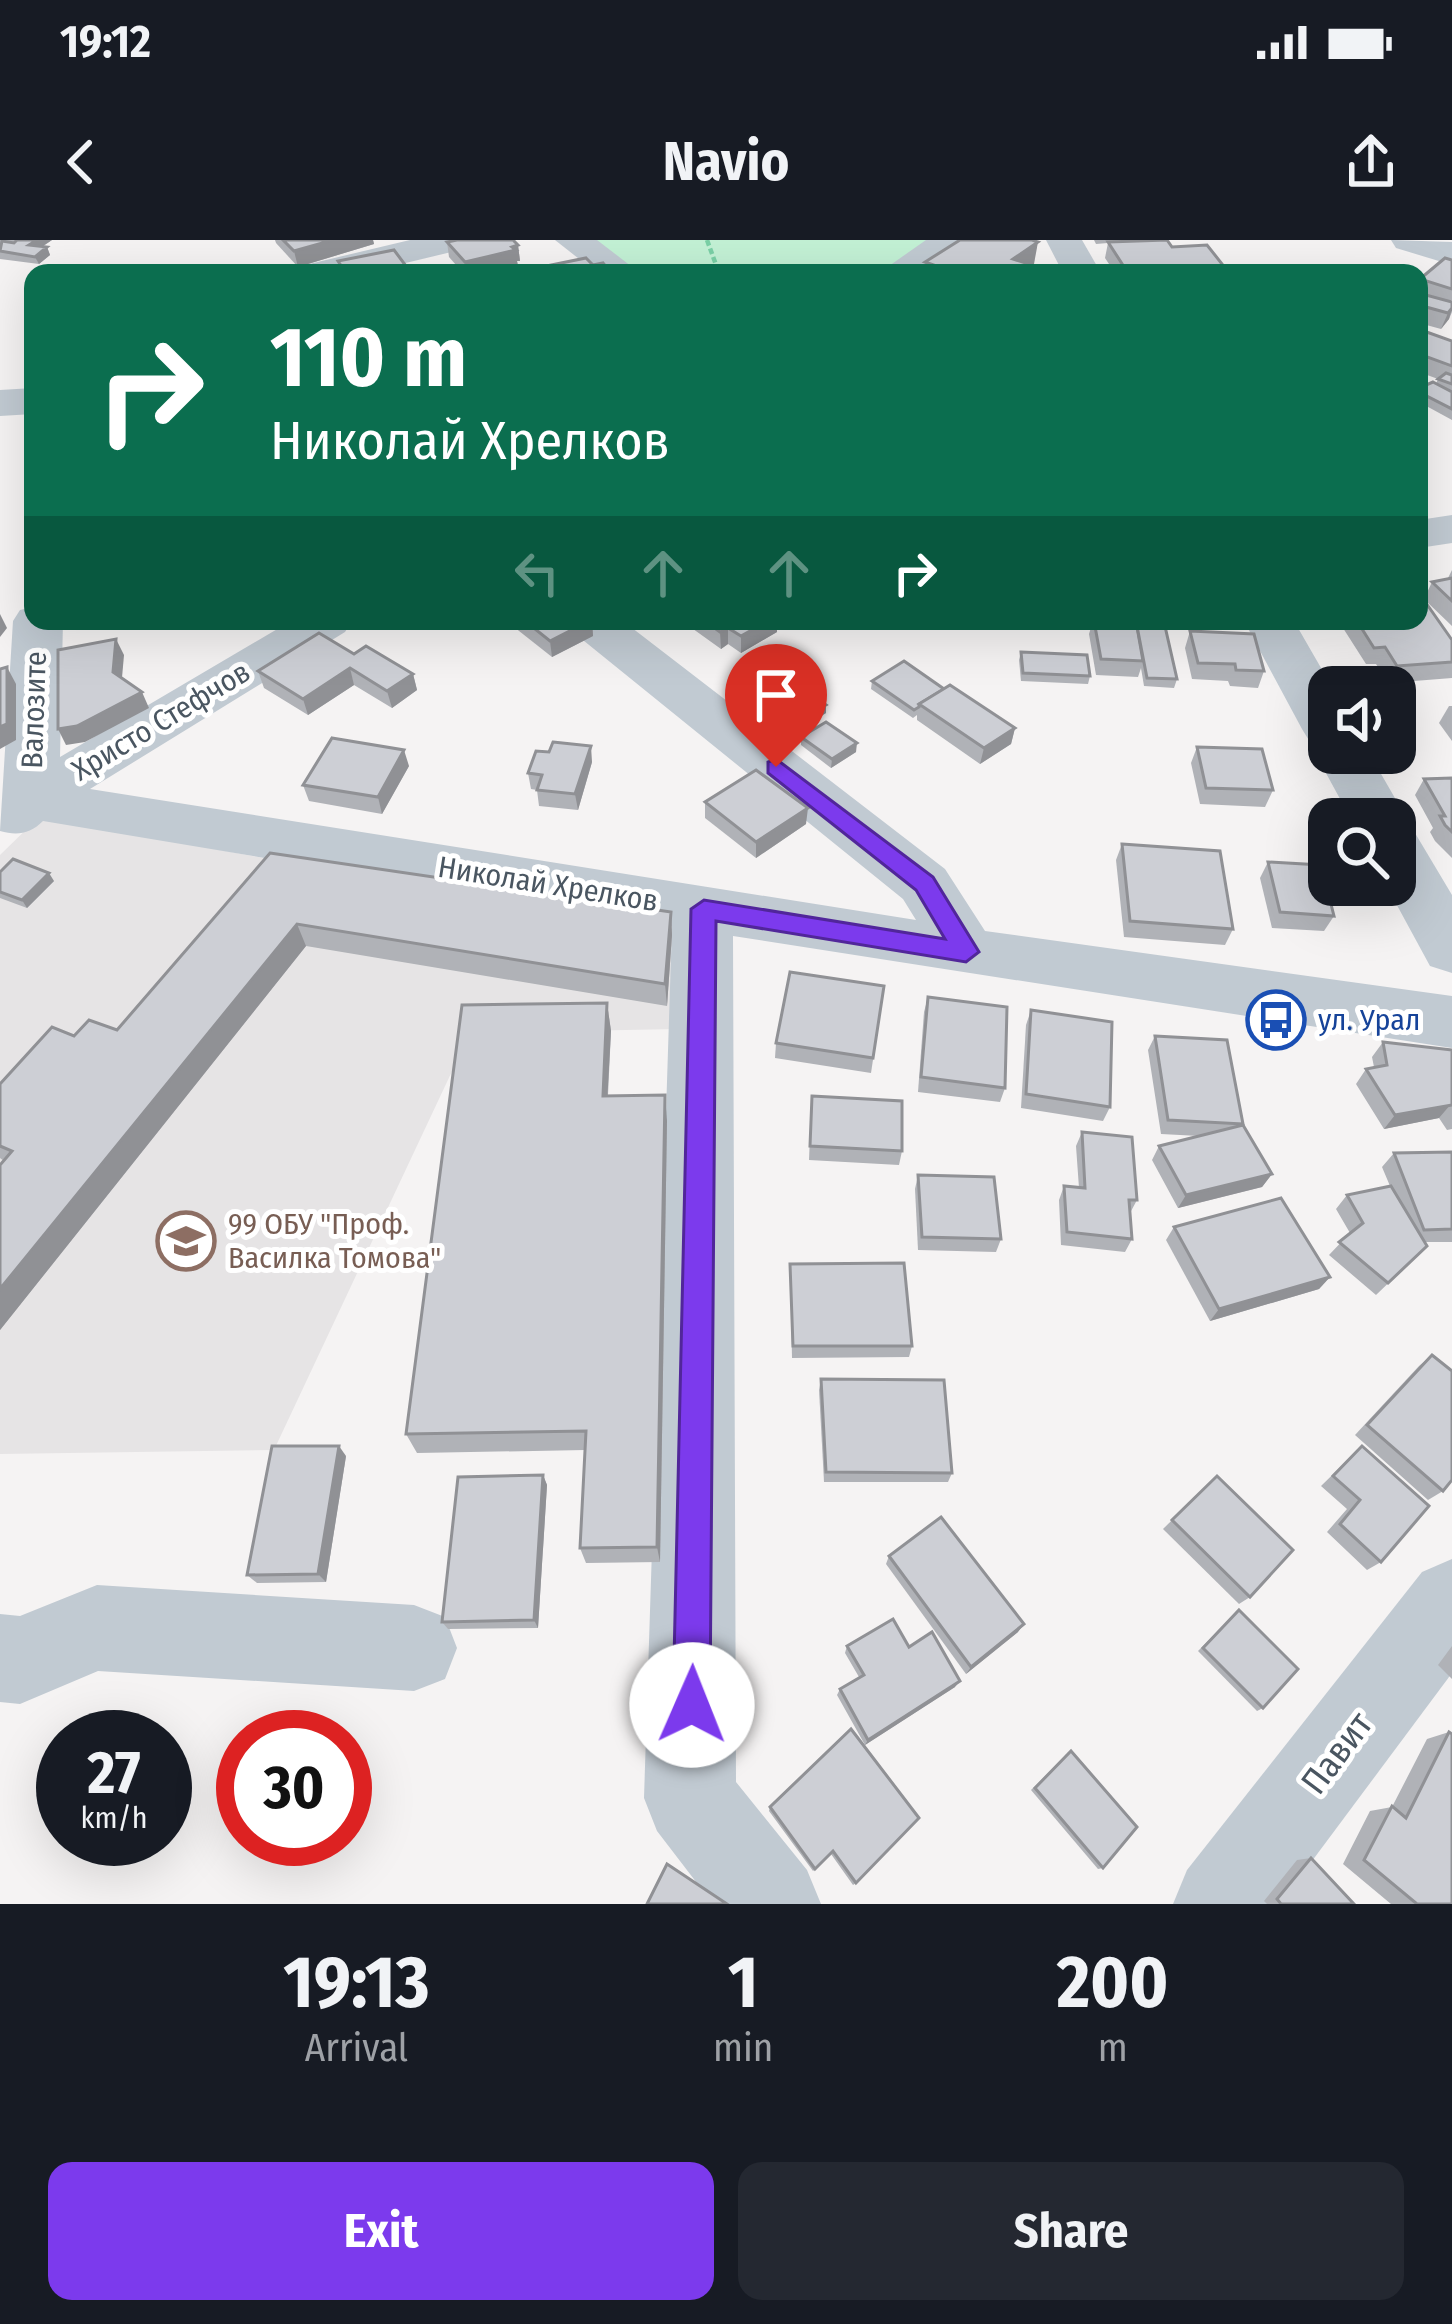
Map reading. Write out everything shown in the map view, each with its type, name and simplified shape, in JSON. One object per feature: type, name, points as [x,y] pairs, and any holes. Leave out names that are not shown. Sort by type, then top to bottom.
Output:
[{"type":"street","points":[[355,264],[455,240]]},
{"type":"street","points":[[573,240],[608,264]]},
{"type":"street","points":[[912,264],[951,240]]},
{"type":"street","points":[[1409,240],[1452,254]]},
{"type":"street","name":"Валозите","points":[[10,808],[37,630]]},
{"type":"street","name":"Христо Стефчов","points":[[10,808],[312,630]]},
{"type":"street","points":[[602,630],[924,884],[966,952]]},
{"type":"street","points":[[1274,630],[1308,691]]},
{"type":"street","name":"Николай Хрелков","points":[[10,808],[1452,1022]]},
{"type":"street","points":[[1416,881],[1447,929]]},
{"type":"street","points":[[704,909],[690,1798],[773,1904]]},
{"type":"street","name":"Павит","points":[[1221,1904],[1452,1602]]},
{"type":"street","points":[[0,1658],[20,1660],[98,1628],[414,1648]]},
{"type":"shaded area","name":"99 ОБУ \"Проф. Василка Томова\"","points":[[40,816],[672,935],[678,1029],[470,1033],[274,1450],[0,1454],[0,855]]},
{"type":"green space","points":[[573,240],[951,240],[912,264],[608,264]]},
{"type":"building","points":[[37,240],[29,245],[47,247],[35,257],[0,251],[2,241]]},
{"type":"building","points":[[283,240],[333,240],[294,251]]},
{"type":"building","points":[[513,240],[518,245],[512,247],[516,250],[465,262],[447,242]]},
{"type":"building","points":[[960,240],[1038,242],[1013,259],[1029,264],[925,262]]},
{"type":"building","points":[[1167,240],[1172,247],[1207,245],[1222,264],[1122,264],[1108,242]]},
{"type":"building","points":[[394,250],[404,264],[340,264],[338,261]]},
{"type":"building","points":[[586,258],[592,264],[556,264]]},
{"type":"building","points":[[1445,258],[1452,260],[1452,289],[1428,282],[1428,272]]},
{"type":"building","points":[[1428,296],[1452,302],[1448,313],[1428,308]]},
{"type":"building","points":[[1428,332],[1452,341],[1452,366],[1428,357]]},
{"type":"building","points":[[1428,384],[1452,392],[1452,409],[1428,397]]},
{"type":"building","points":[[1452,578],[1452,601],[1432,582]]},
{"type":"building","points":[[1428,606],[1452,640],[1452,662],[1397,666],[1385,647],[1374,648],[1363,630],[1428,630]]},
{"type":"building","points":[[536,630],[571,630],[550,641]]},
{"type":"building","points":[[1096,630],[1138,630],[1143,661],[1101,659]]},
{"type":"building","points":[[1138,630],[1166,630],[1177,679],[1147,678]]},
{"type":"building","points":[[1190,631],[1254,634],[1264,671],[1198,663]]},
{"type":"building","points":[[319,633],[354,654],[366,646],[413,674],[387,691],[350,668],[303,699],[258,671]]},
{"type":"building","points":[[116,639],[113,672],[142,692],[77,726],[58,729],[58,650]]},
{"type":"building","points":[[1021,652],[1087,655],[1090,676],[1023,673]]},
{"type":"building","points":[[904,661],[944,689],[914,710],[872,681]]},
{"type":"building","points":[[7,667],[7,724],[0,727],[0,669]]},
{"type":"building","points":[[795,683],[826,705],[787,728],[756,706]]},
{"type":"building","points":[[950,685],[1015,728],[984,748],[919,704]]},
{"type":"building","points":[[826,722],[857,743],[832,759],[801,737]]},
{"type":"building","points":[[332,738],[404,750],[378,797],[303,785]]},
{"type":"building","points":[[553,742],[591,746],[575,794],[537,790],[542,775],[528,773],[536,751],[549,752]]},
{"type":"building","points":[[1197,747],[1262,749],[1273,790],[1206,788]]},
{"type":"building","points":[[756,770],[808,808],[756,842],[705,802]]},
{"type":"building","points":[[1452,778],[1452,832],[1424,779]]},
{"type":"building","points":[[1122,844],[1220,851],[1233,929],[1130,921]]},
{"type":"building","points":[[270,853],[671,912],[665,984],[297,924],[0,1289],[0,1165],[12,1151],[0,1146],[0,1084],[52,1027],[74,1036],[89,1020],[117,1030]]},
{"type":"building","points":[[13,859],[49,873],[22,900],[0,892],[0,872]]},
{"type":"building","points":[[1268,862],[1308,864],[1308,906],[1331,906],[1334,916],[1280,912]]},
{"type":"building","points":[[790,972],[884,986],[873,1058],[776,1043]]},
{"type":"building","points":[[928,997],[1007,1007],[1005,1088],[921,1077]]},
{"type":"building","points":[[607,1003],[603,1096],[665,1095],[657,1547],[580,1548],[586,1431],[406,1434],[462,1005]]},
{"type":"building","points":[[1031,1010],[1112,1022],[1110,1107],[1026,1094]]},
{"type":"building","points":[[1155,1036],[1227,1040],[1243,1124],[1168,1120]]},
{"type":"building","points":[[1383,1042],[1452,1050],[1452,1105],[1395,1115],[1366,1069],[1387,1065]]},
{"type":"building","points":[[812,1096],[902,1101],[902,1151],[810,1146]]},
{"type":"building","points":[[1243,1125],[1272,1174],[1186,1195],[1159,1146]]},
{"type":"building","points":[[1082,1132],[1132,1137],[1137,1200],[1129,1200],[1132,1239],[1067,1232],[1064,1186],[1085,1188]]},
{"type":"building","points":[[1452,1152],[1452,1229],[1424,1230],[1394,1153]]},
{"type":"building","points":[[918,1175],[994,1177],[1001,1239],[922,1237]]},
{"type":"building","points":[[1391,1186],[1427,1246],[1388,1283],[1339,1242],[1363,1223],[1347,1195]]},
{"type":"building","points":[[1281,1198],[1330,1277],[1219,1309],[1174,1227]]},
{"type":"building","points":[[904,1263],[912,1346],[793,1346],[790,1264]]},
{"type":"building","points":[[1432,1355],[1452,1371],[1452,1480],[1443,1491],[1367,1425]]},
{"type":"building","points":[[821,1379],[944,1380],[952,1473],[826,1472]]},
{"type":"building","points":[[272,1446],[339,1446],[318,1574],[247,1575]]},
{"type":"building","points":[[1362,1446],[1429,1506],[1381,1562],[1340,1524],[1360,1500],[1333,1476]]},
{"type":"building","points":[[543,1475],[534,1620],[442,1622],[458,1477]]},
{"type":"building","points":[[1217,1476],[1293,1550],[1250,1597],[1172,1520]]},
{"type":"building","points":[[941,1517],[1024,1624],[971,1667],[889,1556]]},
{"type":"building","points":[[1239,1610],[1298,1669],[1263,1708],[1203,1648]]},
{"type":"building","points":[[893,1619],[909,1647],[932,1632],[960,1681],[868,1740],[840,1689],[864,1675],[847,1646]]},
{"type":"building","points":[[851,1729],[919,1818],[856,1883],[833,1851],[815,1869],[770,1807]]},
{"type":"building","points":[[1449,1732],[1452,1904],[1417,1904],[1364,1860],[1392,1806],[1406,1818]]},
{"type":"building","points":[[1071,1751],[1137,1827],[1103,1868],[1035,1788]]},
{"type":"building","points":[[1311,1858],[1354,1904],[1281,1904],[1277,1899]]},
{"type":"building","points":[[667,1864],[727,1904],[647,1904]]},
{"type":"place","name":"ул. Урал","points":[[1276,1020]]},
{"type":"place","name":"99 ОБУ \"Проф. Василка Томова\"","points":[[186,1241]]},
{"type":"route","points":[[692,1705],[704,909],[966,952],[924,884],[776,767]]}]
